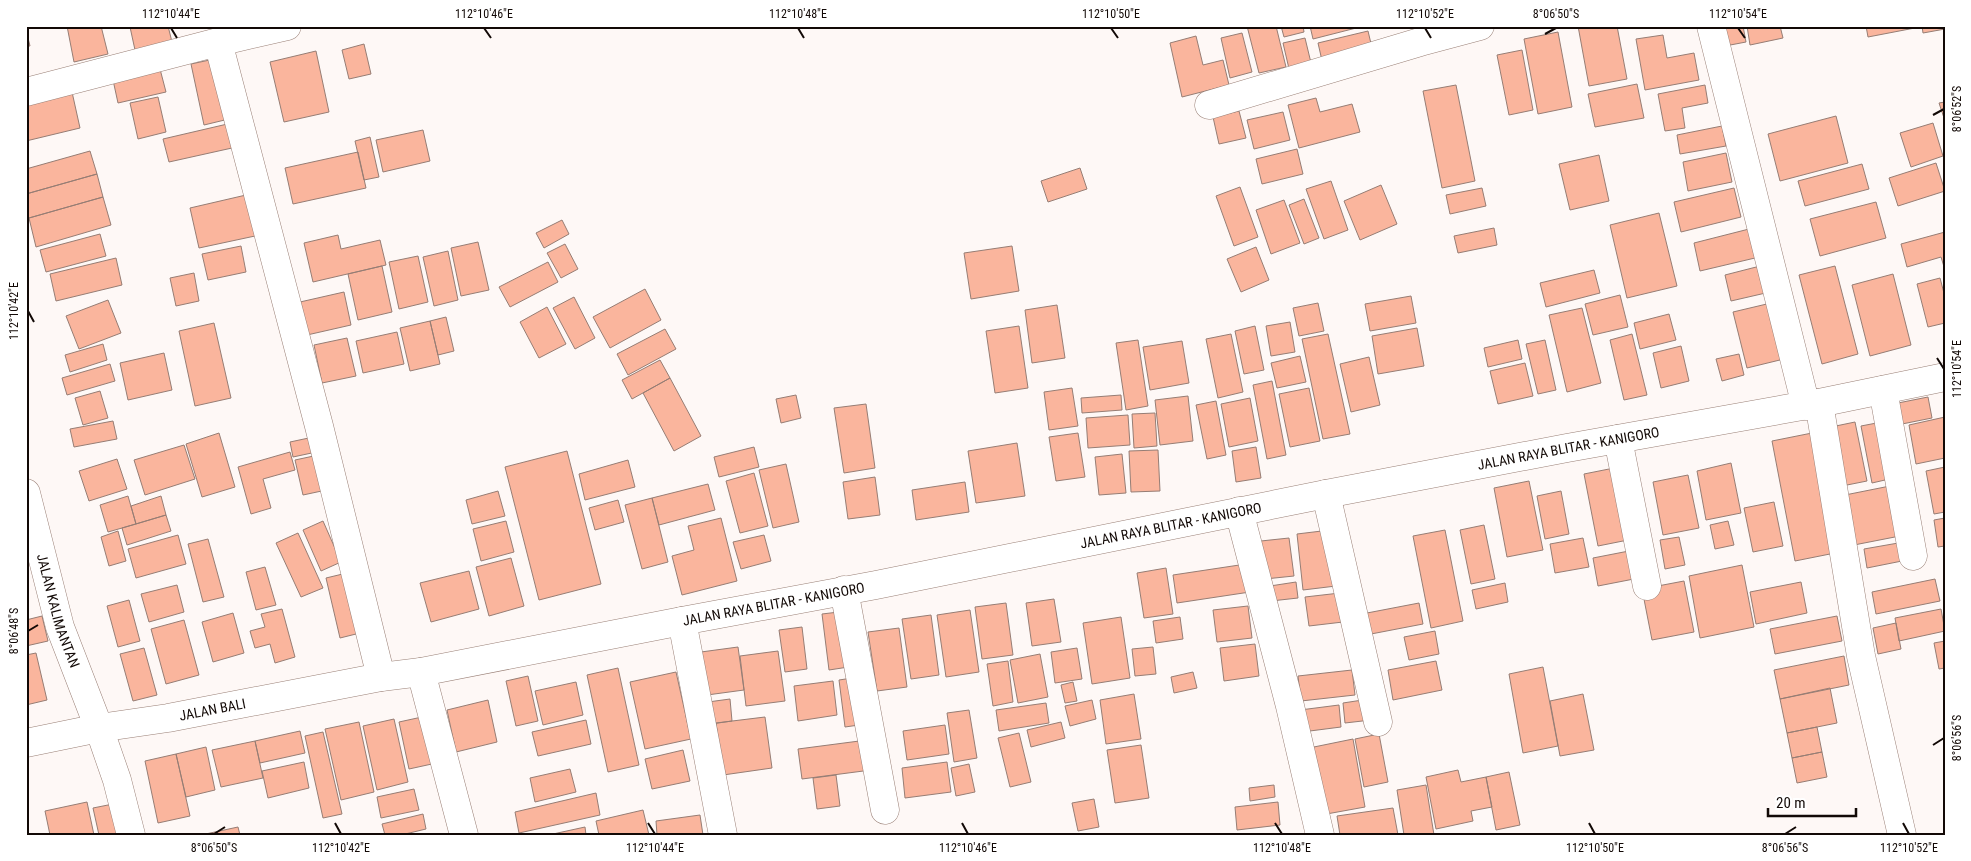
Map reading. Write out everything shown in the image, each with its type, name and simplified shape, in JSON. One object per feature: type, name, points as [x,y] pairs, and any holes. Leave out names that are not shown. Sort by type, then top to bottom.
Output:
[{"type":"main road","points":[[26,92],[286,26]]},
{"type":"main road","points":[[1210,105],[1480,26]]},
{"type":"main road","points":[[1711,26],[1812,404],[1861,656],[1902,835]]},
{"type":"main road","points":[[218,42],[319,426],[400,675],[464,835]]},
{"type":"main road","name":"JALAN RAYA BLITAR - KANIGORO","points":[[400,675],[844,590],[1326,494],[1812,404],[1945,377]]},
{"type":"main road","points":[[1883,390],[1913,556]]},
{"type":"main road","points":[[1618,439],[1647,586]]},
{"type":"main road","name":"JALAN KALIMANTAN","points":[[26,493],[60,628],[117,780],[131,835]]},
{"type":"main road","points":[[1326,494],[1378,722]]},
{"type":"main road","points":[[1238,511],[1290,706],[1320,835]]},
{"type":"main road","points":[[844,590],[886,810]]},
{"type":"main road","points":[[682,621],[723,835]]},
{"type":"main road","name":"JALAN BALI","points":[[26,743],[99,728],[168,718],[400,675]]},
{"type":"building","points":[[67,26],[101,26],[108,54],[74,62]]},
{"type":"building","points":[[168,26],[172,42],[135,50],[130,27]]},
{"type":"building","points":[[1247,26],[1276,26],[1286,67],[1259,73]]},
{"type":"building","points":[[1281,26],[1303,26],[1304,32],[1284,37]]},
{"type":"building","points":[[1310,26],[1364,26],[1313,39]]},
{"type":"building","points":[[1578,26],[1617,26],[1627,79],[1589,86]]},
{"type":"building","points":[[1721,26],[1743,26],[1746,42],[1725,46]]},
{"type":"building","points":[[1747,26],[1780,26],[1783,38],[1750,45]]},
{"type":"building","points":[[1866,26],[1920,26],[1920,27],[1868,37]]},
{"type":"building","points":[[1922,26],[1945,26],[1945,29],[1923,33]]},
{"type":"building","points":[[26,30],[30,46],[26,46]]},
{"type":"building","points":[[1368,31],[1373,52],[1323,65],[1318,43]]},
{"type":"building","points":[[1558,32],[1572,107],[1538,114],[1524,39]]},
{"type":"building","points":[[1242,33],[1252,72],[1230,78],[1221,38]]},
{"type":"building","points":[[1663,35],[1667,58],[1694,53],[1699,80],[1645,90],[1636,39]]},
{"type":"building","points":[[1196,36],[1203,65],[1223,60],[1229,85],[1182,97],[1170,43]]},
{"type":"building","points":[[1305,38],[1312,67],[1290,73],[1283,43]]},
{"type":"building","points":[[364,44],[371,74],[349,79],[342,50]]},
{"type":"building","points":[[1522,50],[1533,110],[1509,115],[1497,55]]},
{"type":"building","points":[[316,51],[329,112],[284,122],[270,62]]},
{"type":"building","points":[[219,58],[233,118],[204,125],[191,64]]},
{"type":"building","points":[[160,69],[166,92],[118,103],[113,80]]},
{"type":"building","points":[[1637,84],[1644,118],[1595,127],[1588,94]]},
{"type":"building","points":[[1456,85],[1475,181],[1442,188],[1423,91]]},
{"type":"building","points":[[1705,85],[1708,103],[1682,108],[1685,128],[1665,131],[1658,94]]},
{"type":"building","points":[[72,92],[80,128],[26,141],[26,102]]},
{"type":"building","points":[[158,97],[166,132],[138,139],[130,103]]},
{"type":"building","points":[[1316,98],[1320,112],[1352,104],[1360,132],[1299,148],[1288,105]]},
{"type":"building","points":[[1945,102],[1945,121],[1939,103]]},
{"type":"building","points":[[1239,111],[1246,138],[1219,144],[1213,117]]},
{"type":"building","points":[[1283,112],[1290,140],[1254,149],[1247,120]]},
{"type":"building","points":[[1836,116],[1848,163],[1780,181],[1768,134]]},
{"type":"building","points":[[236,122],[241,146],[169,162],[163,139]]},
{"type":"building","points":[[1933,123],[1943,156],[1911,167],[1900,133]]},
{"type":"building","points":[[1722,126],[1726,146],[1680,154],[1677,135]]},
{"type":"building","points":[[423,130],[430,161],[383,172],[376,140]]},
{"type":"building","points":[[370,137],[379,177],[364,180],[355,141]]},
{"type":"building","points":[[1297,149],[1303,174],[1262,184],[1256,159]]},
{"type":"building","points":[[90,151],[97,174],[26,194],[26,169]]},
{"type":"building","points":[[358,152],[366,188],[293,204],[285,168]]},
{"type":"building","points":[[1726,153],[1732,182],[1688,191],[1683,162]]},
{"type":"building","points":[[1599,155],[1609,201],[1570,210],[1559,164]]},
{"type":"building","points":[[1936,163],[1945,191],[1898,206],[1889,178]]},
{"type":"building","points":[[1862,164],[1869,189],[1805,206],[1798,181]]},
{"type":"building","points":[[1080,168],[1087,189],[1048,202],[1041,181]]},
{"type":"building","points":[[97,174],[103,197],[29,218],[26,210],[26,194]]},
{"type":"building","points":[[1331,181],[1348,230],[1324,239],[1306,189]]},
{"type":"building","points":[[1381,185],[1397,224],[1360,240],[1344,201]]},
{"type":"building","points":[[1240,187],[1258,237],[1234,246],[1216,196]]},
{"type":"building","points":[[1482,188],[1486,206],[1450,214],[1446,195]]},
{"type":"building","points":[[1734,188],[1741,217],[1681,232],[1674,202]]},
{"type":"building","points":[[246,195],[255,236],[199,248],[190,208]]},
{"type":"building","points":[[103,197],[111,225],[36,247],[29,218]]},
{"type":"building","points":[[1304,199],[1319,238],[1304,244],[1289,205]]},
{"type":"building","points":[[1284,200],[1300,243],[1271,254],[1256,210]]},
{"type":"building","points":[[1876,202],[1886,238],[1820,256],[1810,219]]},
{"type":"building","points":[[1659,213],[1677,286],[1627,298],[1610,225]]},
{"type":"building","points":[[562,220],[569,234],[544,248],[536,233]]},
{"type":"building","points":[[1494,228],[1497,245],[1458,253],[1454,236]]},
{"type":"building","points":[[1749,229],[1755,258],[1700,271],[1694,243]]},
{"type":"building","points":[[1945,232],[1945,270],[1941,257],[1907,267],[1901,244]]},
{"type":"building","points":[[100,234],[106,256],[46,272],[40,250]]},
{"type":"building","points":[[338,235],[341,249],[380,240],[386,265],[313,282],[304,243]]},
{"type":"building","points":[[478,242],[489,290],[461,296],[451,248]]},
{"type":"building","points":[[565,244],[578,269],[561,278],[547,253]]},
{"type":"building","points":[[241,246],[246,272],[208,280],[202,254]]},
{"type":"building","points":[[1012,246],[1019,291],[971,299],[964,253]]},
{"type":"building","points":[[1256,247],[1269,280],[1241,292],[1227,259]]},
{"type":"building","points":[[448,251],[458,300],[434,306],[423,257]]},
{"type":"building","points":[[418,256],[428,302],[399,309],[389,262]]},
{"type":"building","points":[[116,258],[122,285],[56,301],[50,274]]},
{"type":"building","points":[[548,262],[558,282],[510,307],[499,287]]},
{"type":"building","points":[[1764,265],[1770,292],[1731,301],[1725,275]]},
{"type":"building","points":[[382,266],[392,312],[358,320],[348,274]]},
{"type":"building","points":[[1835,266],[1858,354],[1822,364],[1799,275]]},
{"type":"building","points":[[1594,270],[1600,293],[1546,307],[1540,283]]},
{"type":"building","points":[[194,273],[199,301],[176,306],[170,278]]},
{"type":"building","points":[[1893,274],[1911,345],[1870,356],[1852,285]]},
{"type":"building","points":[[1940,278],[1945,297],[1945,323],[1928,327],[1917,284]]},
{"type":"building","points":[[645,289],[661,320],[610,348],[593,317]]},
{"type":"building","points":[[344,292],[351,325],[307,335],[300,302]]},
{"type":"building","points":[[1620,295],[1628,327],[1593,335],[1585,304]]},
{"type":"building","points":[[1411,296],[1416,323],[1370,331],[1365,304]]},
{"type":"building","points":[[574,297],[595,338],[575,349],[553,308]]},
{"type":"building","points":[[108,300],[121,333],[79,349],[66,316]]},
{"type":"building","points":[[1318,303],[1324,331],[1299,336],[1293,308]]},
{"type":"building","points":[[1771,303],[1784,359],[1747,368],[1733,312]]},
{"type":"building","points":[[1057,305],[1065,358],[1032,363],[1025,310]]},
{"type":"building","points":[[547,307],[566,344],[539,358],[520,322]]},
{"type":"building","points":[[1582,308],[1601,383],[1567,392],[1549,315]]},
{"type":"building","points":[[1669,314],[1676,340],[1640,349],[1634,323]]},
{"type":"building","points":[[446,317],[454,351],[438,355],[430,321]]},
{"type":"building","points":[[430,321],[440,364],[410,371],[400,328]]},
{"type":"building","points":[[1290,322],[1295,352],[1271,356],[1266,326]]},
{"type":"building","points":[[214,323],[231,398],[195,406],[179,331]]},
{"type":"building","points":[[1019,326],[1028,388],[995,393],[986,331]]},
{"type":"building","points":[[1255,326],[1264,370],[1244,374],[1235,331]]},
{"type":"building","points":[[1417,328],[1424,366],[1378,374],[1372,336]]},
{"type":"building","points":[[665,329],[676,349],[628,375],[617,354]]},
{"type":"building","points":[[397,332],[404,364],[363,373],[356,341]]},
{"type":"building","points":[[1231,334],[1243,392],[1218,398],[1206,339]]},
{"type":"building","points":[[1328,334],[1350,434],[1323,439],[1302,339]]},
{"type":"building","points":[[1632,334],[1647,395],[1624,400],[1610,340]]},
{"type":"building","points":[[347,338],[356,376],[322,383],[314,345]]},
{"type":"building","points":[[1138,340],[1148,406],[1126,410],[1116,343]]},
{"type":"building","points":[[1518,340],[1522,359],[1488,367],[1484,348]]},
{"type":"building","points":[[1545,340],[1556,390],[1538,394],[1526,344]]},
{"type":"building","points":[[1182,341],[1189,383],[1150,390],[1143,347]]},
{"type":"building","points":[[103,344],[107,360],[70,372],[65,355]]},
{"type":"building","points":[[1681,346],[1689,381],[1661,388],[1653,353]]},
{"type":"building","points":[[164,353],[172,390],[128,400],[120,363]]},
{"type":"building","points":[[1739,354],[1744,375],[1722,381],[1716,359]]},
{"type":"building","points":[[1300,356],[1306,382],[1277,388],[1271,363]]},
{"type":"building","points":[[1369,357],[1380,405],[1351,412],[1340,364]]},
{"type":"building","points":[[660,360],[670,378],[632,399],[622,380]]},
{"type":"building","points":[[1525,363],[1533,396],[1498,404],[1490,371]]},
{"type":"building","points":[[110,364],[115,381],[67,395],[62,378]]},
{"type":"building","points":[[670,378],[701,436],[674,451],[643,393]]},
{"type":"building","points":[[1272,381],[1286,455],[1267,459],[1253,385]]},
{"type":"building","points":[[1072,388],[1078,426],[1049,430],[1044,392]]},
{"type":"building","points":[[1309,388],[1320,441],[1290,447],[1279,394]]},
{"type":"building","points":[[100,391],[108,418],[83,425],[75,398]]},
{"type":"building","points":[[796,395],[801,418],[781,423],[776,399]]},
{"type":"building","points":[[1121,395],[1122,410],[1082,413],[1081,398]]},
{"type":"building","points":[[1188,396],[1193,441],[1160,445],[1155,400]]},
{"type":"building","points":[[1928,397],[1932,418],[1902,424],[1898,403]]},
{"type":"building","points":[[1250,398],[1258,441],[1229,447],[1221,404]]},
{"type":"building","points":[[1216,401],[1226,455],[1207,459],[1196,405]]},
{"type":"building","points":[[866,404],[875,468],[844,473],[834,408]]},
{"type":"building","points":[[1155,413],[1157,446],[1134,448],[1132,414]]},
{"type":"building","points":[[1128,415],[1130,445],[1088,448],[1086,418]]},
{"type":"building","points":[[1945,417],[1945,458],[1916,464],[1909,425]]},
{"type":"building","points":[[113,421],[117,439],[74,447],[70,429]]},
{"type":"building","points":[[1887,421],[1898,477],[1872,483],[1861,426]]},
{"type":"building","points":[[1855,422],[1867,481],[1842,486],[1831,427]]},
{"type":"building","points":[[219,433],[235,487],[202,497],[186,444]]},
{"type":"building","points":[[1078,433],[1085,477],[1056,481],[1049,437]]},
{"type":"building","points":[[1812,433],[1835,553],[1795,561],[1772,441]]},
{"type":"building","points":[[318,436],[321,451],[293,457],[290,442]]},
{"type":"building","points":[[1017,443],[1025,496],[976,503],[968,451]]},
{"type":"building","points":[[184,445],[195,479],[145,495],[134,460]]},
{"type":"building","points":[[754,447],[759,467],[719,477],[714,457]]},
{"type":"building","points":[[1256,447],[1261,478],[1236,482],[1232,451]]},
{"type":"building","points":[[1158,450],[1160,491],[1131,492],[1129,451]]},
{"type":"building","points":[[567,451],[601,584],[539,600],[505,467]]},
{"type":"building","points":[[290,452],[295,470],[263,479],[271,508],[251,514],[238,467]]},
{"type":"building","points":[[323,454],[331,489],[303,495],[295,460]]},
{"type":"building","points":[[1122,454],[1126,493],[1099,495],[1095,457]]},
{"type":"building","points":[[117,459],[127,489],[89,501],[79,471]]},
{"type":"building","points":[[628,460],[635,487],[585,500],[579,474]]},
{"type":"building","points":[[1731,463],[1741,513],[1706,520],[1697,471]]},
{"type":"building","points":[[786,464],[799,522],[773,528],[759,470]]},
{"type":"building","points":[[1619,467],[1633,539],[1598,546],[1584,474]]},
{"type":"building","points":[[1945,467],[1945,512],[1934,514],[1926,471]]},
{"type":"building","points":[[754,473],[768,526],[740,533],[726,481]]},
{"type":"building","points":[[1688,475],[1699,528],[1663,535],[1653,482]]},
{"type":"building","points":[[875,477],[880,515],[848,519],[843,482]]},
{"type":"building","points":[[1529,481],[1543,550],[1507,557],[1494,488]]},
{"type":"building","points":[[965,482],[969,512],[916,520],[912,490]]},
{"type":"building","points":[[708,484],[715,510],[659,525],[652,498]]},
{"type":"building","points":[[1895,485],[1905,535],[1854,545],[1845,495]]},
{"type":"building","points":[[498,491],[505,516],[472,524],[466,500]]},
{"type":"building","points":[[1561,491],[1569,534],[1545,539],[1537,496]]},
{"type":"building","points":[[128,496],[136,524],[108,532],[100,505]]},
{"type":"building","points":[[161,496],[166,515],[136,524],[131,506]]},
{"type":"building","points":[[652,498],[668,562],[642,569],[625,505]]},
{"type":"building","points":[[618,500],[624,522],[595,530],[589,508]]},
{"type":"building","points":[[1774,502],[1783,546],[1753,552],[1744,508]]},
{"type":"building","points":[[166,515],[171,531],[127,545],[122,528]]},
{"type":"building","points":[[721,518],[737,581],[682,595],[672,556],[694,550],[688,526]]},
{"type":"building","points":[[1945,518],[1945,546],[1938,547],[1934,520]]},
{"type":"building","points":[[323,521],[341,562],[321,571],[303,530]]},
{"type":"building","points":[[506,521],[514,552],[481,561],[473,529]]},
{"type":"building","points":[[1728,521],[1734,545],[1715,549],[1710,525]]},
{"type":"building","points":[[1484,525],[1495,579],[1471,584],[1460,530]]},
{"type":"building","points":[[1330,530],[1336,586],[1303,590],[1297,534]]},
{"type":"building","points":[[1445,530],[1463,621],[1431,628],[1413,536]]},
{"type":"building","points":[[118,531],[126,561],[109,566],[101,537]]},
{"type":"building","points":[[298,533],[323,588],[301,597],[276,543]]},
{"type":"building","points":[[178,535],[186,564],[136,578],[128,549]]},
{"type":"building","points":[[764,535],[771,561],[741,569],[733,542]]},
{"type":"building","points":[[1679,537],[1685,565],[1665,569],[1660,540]]},
{"type":"building","points":[[1289,538],[1294,576],[1265,579],[1261,541]]},
{"type":"building","points":[[1583,538],[1589,567],[1555,573],[1550,544]]},
{"type":"building","points":[[208,539],[224,597],[203,602],[188,544]]},
{"type":"building","points":[[1904,542],[1907,560],[1867,568],[1864,549]]},
{"type":"building","points":[[1634,550],[1639,578],[1598,586],[1593,558]]},
{"type":"building","points":[[511,558],[524,606],[489,616],[476,567]]},
{"type":"building","points":[[1246,564],[1250,592],[1177,603],[1173,575]]},
{"type":"building","points":[[1742,565],[1754,627],[1700,638],[1689,576]]},
{"type":"building","points":[[265,567],[276,605],[256,610],[246,572]]},
{"type":"building","points":[[1166,568],[1173,614],[1144,618],[1137,573]]},
{"type":"building","points":[[469,571],[479,609],[431,622],[420,583]]},
{"type":"building","points":[[351,572],[364,632],[340,638],[326,578]]},
{"type":"building","points":[[1935,579],[1940,601],[1876,614],[1872,592]]},
{"type":"building","points":[[1684,581],[1694,632],[1652,640],[1642,589]]},
{"type":"building","points":[[1296,582],[1298,598],[1271,601],[1270,586]]},
{"type":"building","points":[[1801,582],[1807,613],[1756,624],[1750,592]]},
{"type":"building","points":[[1505,583],[1508,602],[1476,609],[1472,590]]},
{"type":"building","points":[[177,585],[184,612],[149,622],[141,594]]},
{"type":"building","points":[[1340,593],[1343,622],[1309,626],[1305,597]]},
{"type":"building","points":[[1054,599],[1061,642],[1032,646],[1026,603]]},
{"type":"building","points":[[129,600],[140,641],[118,647],[107,606]]},
{"type":"building","points":[[1006,603],[1013,655],[982,659],[975,607]]},
{"type":"building","points":[[1419,603],[1423,624],[1371,634],[1367,613]]},
{"type":"building","points":[[1248,606],[1252,638],[1217,642],[1213,610]]},
{"type":"building","points":[[282,609],[295,657],[275,663],[270,644],[255,648],[250,631],[265,627],[261,614]]},
{"type":"building","points":[[1941,609],[1945,631],[1899,641],[1895,618]]},
{"type":"building","points":[[970,610],[979,672],[946,677],[937,615]]},
{"type":"building","points":[[847,611],[855,666],[829,670],[822,614]]},
{"type":"building","points":[[233,613],[244,653],[213,662],[202,622]]},
{"type":"building","points":[[931,615],[939,675],[911,679],[902,619]]},
{"type":"building","points":[[42,616],[48,641],[26,646],[26,620]]},
{"type":"building","points":[[1837,616],[1842,641],[1775,654],[1770,629]]},
{"type":"building","points":[[1121,617],[1130,678],[1092,684],[1083,623]]},
{"type":"building","points":[[1180,617],[1183,639],[1156,643],[1153,621]]},
{"type":"building","points":[[184,620],[199,675],[166,684],[151,629]]},
{"type":"building","points":[[1896,623],[1901,649],[1878,654],[1873,628]]},
{"type":"building","points":[[802,627],[807,669],[785,672],[779,630]]},
{"type":"building","points":[[899,628],[907,687],[877,691],[868,632]]},
{"type":"building","points":[[1435,631],[1439,654],[1409,660],[1404,637]]},
{"type":"building","points":[[1945,641],[1945,668],[1939,669],[1934,643]]},
{"type":"building","points":[[1255,644],[1259,676],[1224,681],[1220,648]]},
{"type":"building","points":[[738,647],[744,690],[707,695],[701,652]]},
{"type":"building","points":[[1153,647],[1156,674],[1135,676],[1132,649]]},
{"type":"building","points":[[144,648],[157,695],[133,701],[120,654]]},
{"type":"building","points":[[1077,648],[1082,679],[1055,683],[1051,652]]},
{"type":"building","points":[[778,651],[785,701],[746,706],[740,656]]},
{"type":"building","points":[[36,653],[47,700],[26,705],[26,655]]},
{"type":"building","points":[[1040,654],[1048,697],[1018,703],[1010,660]]},
{"type":"building","points":[[1844,656],[1849,685],[1780,699],[1774,670]]},
{"type":"building","points":[[1008,661],[1013,702],[993,706],[987,664]]},
{"type":"building","points":[[1436,661],[1442,690],[1393,700],[1388,670]]},
{"type":"building","points":[[1543,667],[1558,746],[1523,753],[1509,674]]},
{"type":"building","points":[[618,668],[639,765],[608,772],[587,675]]},
{"type":"building","points":[[1352,670],[1355,695],[1301,701],[1298,676]]},
{"type":"building","points":[[676,672],[691,739],[645,749],[630,682]]},
{"type":"building","points":[[1193,672],[1197,688],[1174,693],[1171,677]]},
{"type":"building","points":[[528,676],[538,721],[516,726],[506,681]]},
{"type":"building","points":[[859,677],[866,724],[845,727],[839,680]]},
{"type":"building","points":[[833,681],[837,715],[798,721],[794,686]]},
{"type":"building","points":[[576,682],[583,715],[543,725],[535,691]]},
{"type":"building","points":[[1073,682],[1077,701],[1065,703],[1061,685]]},
{"type":"building","points":[[1830,688],[1837,723],[1787,733],[1780,699]]},
{"type":"building","points":[[1134,694],[1141,739],[1106,744],[1100,700]]},
{"type":"building","points":[[1583,694],[1594,750],[1560,756],[1550,701]]},
{"type":"building","points":[[730,699],[732,721],[711,724],[708,702]]},
{"type":"building","points":[[1369,699],[1371,720],[1345,723],[1343,703]]},
{"type":"building","points":[[488,700],[497,742],[456,752],[447,710]]},
{"type":"building","points":[[1092,700],[1096,719],[1070,726],[1065,706]]},
{"type":"building","points":[[1046,703],[1049,723],[999,731],[996,710]]},
{"type":"building","points":[[1339,705],[1341,727],[1302,732],[1300,710]]},
{"type":"building","points":[[969,710],[977,758],[954,762],[947,713]]},
{"type":"building","points":[[431,715],[441,762],[409,769],[399,722]]},
{"type":"building","points":[[765,717],[772,768],[723,775],[716,723]]},
{"type":"building","points":[[394,719],[408,782],[377,790],[363,726]]},
{"type":"building","points":[[586,720],[591,744],[538,756],[532,732]]},
{"type":"building","points":[[359,722],[374,792],[341,800],[325,729]]},
{"type":"building","points":[[1061,722],[1065,738],[1031,747],[1027,730]]},
{"type":"building","points":[[945,725],[949,754],[907,760],[903,731]]},
{"type":"building","points":[[1817,727],[1822,752],[1792,758],[1787,733]]},
{"type":"building","points":[[300,731],[305,753],[260,763],[255,741]]},
{"type":"building","points":[[323,732],[342,814],[323,818],[305,736]]},
{"type":"building","points":[[1019,733],[1031,782],[1010,787],[998,738]]},
{"type":"building","points":[[1379,734],[1388,782],[1364,787],[1355,739]]},
{"type":"building","points":[[1353,739],[1365,807],[1321,815],[1309,748]]},
{"type":"building","points":[[867,740],[871,770],[802,779],[798,749]]},
{"type":"building","points":[[255,741],[263,778],[221,787],[212,750]]},
{"type":"building","points":[[1141,745],[1149,798],[1115,803],[1107,750]]},
{"type":"building","points":[[206,747],[215,790],[186,797],[176,754]]},
{"type":"building","points":[[683,750],[690,781],[652,789],[645,759]]},
{"type":"building","points":[[1822,752],[1827,777],[1797,783],[1792,758]]},
{"type":"building","points":[[176,754],[190,816],[158,823],[145,761]]},
{"type":"building","points":[[304,762],[309,788],[268,798],[262,771]]},
{"type":"building","points":[[947,762],[951,792],[905,798],[902,768]]},
{"type":"building","points":[[969,764],[975,792],[956,796],[951,768]]},
{"type":"building","points":[[570,769],[576,792],[535,802],[530,778]]},
{"type":"building","points":[[1458,770],[1461,782],[1486,777],[1492,807],[1471,811],[1473,821],[1436,829],[1426,777]]},
{"type":"building","points":[[1509,772],[1520,825],[1496,830],[1486,777]]},
{"type":"building","points":[[836,775],[840,806],[817,809],[813,778]]},
{"type":"building","points":[[1274,785],[1275,797],[1250,801],[1249,788]]},
{"type":"building","points":[[1426,785],[1434,835],[1404,835],[1397,790]]},
{"type":"building","points":[[414,789],[419,810],[381,818],[377,797]]},
{"type":"building","points":[[596,793],[600,815],[519,833],[515,812]]},
{"type":"building","points":[[1094,799],[1099,827],[1078,831],[1072,803]]},
{"type":"building","points":[[87,802],[94,835],[50,835],[45,811]]},
{"type":"building","points":[[1278,802],[1280,825],[1237,830],[1235,807]]},
{"type":"building","points":[[113,804],[120,835],[99,835],[93,808]]},
{"type":"building","points":[[1393,808],[1398,835],[1340,835],[1337,816]]},
{"type":"building","points":[[643,810],[649,835],[599,835],[596,821]]},
{"type":"building","points":[[423,814],[426,829],[401,835],[385,835],[382,824]]},
{"type":"building","points":[[700,815],[703,835],[657,835],[656,821]]},
{"type":"building","points":[[238,827],[240,835],[201,835]]},
{"type":"building","points":[[585,827],[586,835],[553,835],[553,834]]}]
